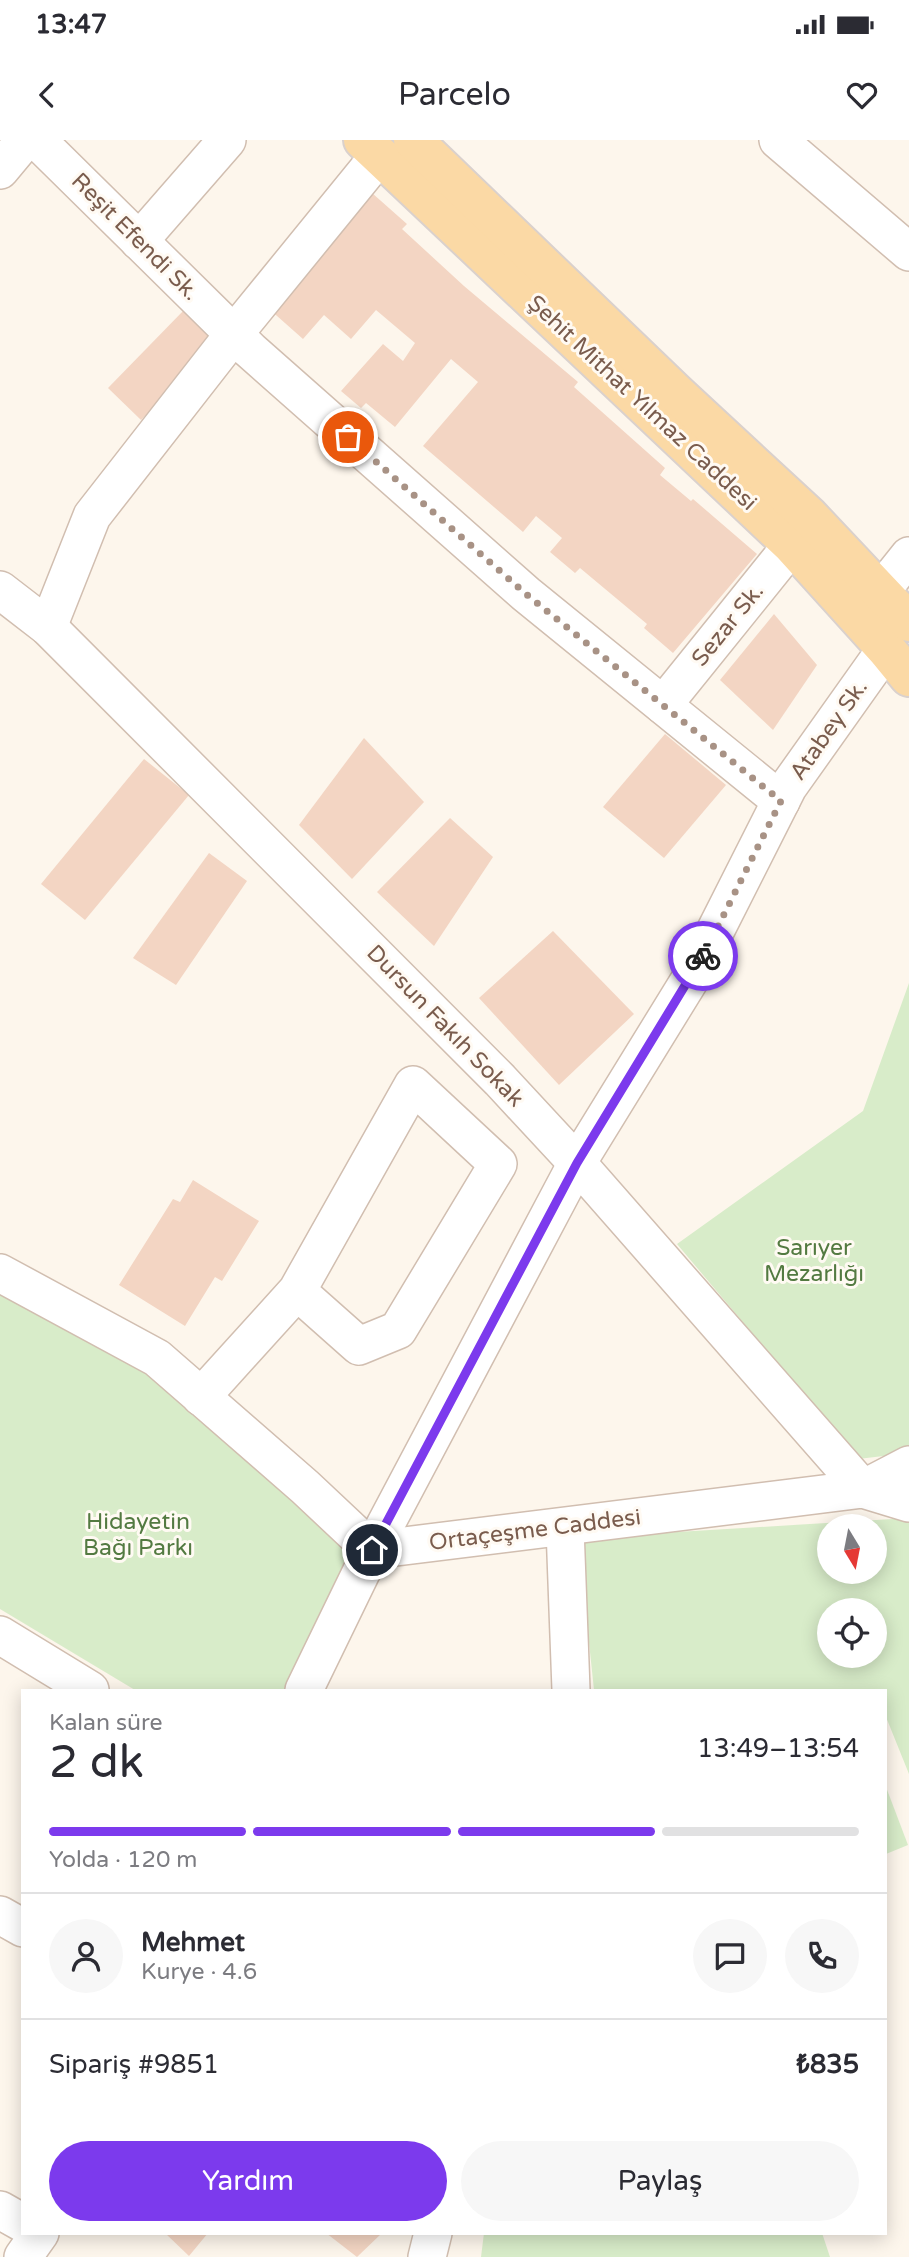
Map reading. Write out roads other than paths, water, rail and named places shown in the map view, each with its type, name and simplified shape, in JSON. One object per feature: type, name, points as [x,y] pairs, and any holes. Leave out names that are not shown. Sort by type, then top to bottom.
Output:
[{"type":"main road","name":"Şehit Mithat Yılmaz Caddesi","points":[[413,140],[646,365],[809,516],[881,591],[901,649]]},
{"type":"main road","name":"Şehit Mithat Yılmaz Caddesi","points":[[371,148],[624,384],[901,649]]},
{"type":"street","points":[[0,170],[25,140]]},
{"type":"street","name":"Reşit Efendi Sk.","points":[[37,140],[234,334],[526,594],[781,801]]},
{"type":"street","points":[[139,241],[227,140]]},
{"type":"street","points":[[778,140],[909,252]]},
{"type":"street","points":[[48,627],[92,516],[234,334],[371,148]]},
{"type":"street","name":"Sezar Sk.","points":[[663,705],[792,545]]},
{"type":"street","points":[[881,591],[909,556]]},
{"type":"street","name":"Dursun Fakıh Sokak","points":[[0,590],[48,627],[491,1070],[577,1163],[863,1489]]},
{"type":"street","name":"Atabey Sk.","points":[[304,1689],[372,1550],[577,1163],[694,973],[788,787],[901,649]]},
{"type":"street","points":[[201,1396],[297,1291],[412,1085],[498,1164],[398,1330],[359,1346],[297,1291]]},
{"type":"street","points":[[0,1273],[156,1358],[305,1487],[372,1550]]},
{"type":"street","points":[[863,1489],[909,1465]]},
{"type":"street","name":"Ortaçeşme Caddesi","points":[[372,1550],[863,1489],[909,1503]]},
{"type":"street","points":[[565,1528],[571,1689]]},
{"type":"street","points":[[0,1635],[88,1689]]},
{"type":"street","points":[[0,1914],[21,1927]]},
{"type":"street","points":[[0,2210],[21,2222]]},
{"type":"street","points":[[23,2257],[39,2235]]},
{"type":"street","points":[[427,2257],[432,2235]]},
{"type":"park label","name":"Sarıyer Mezarlığı","points":[[814,1261]]},
{"type":"park label","name":"Hidayetin Bağı Parkı","points":[[138,1535]]}]
